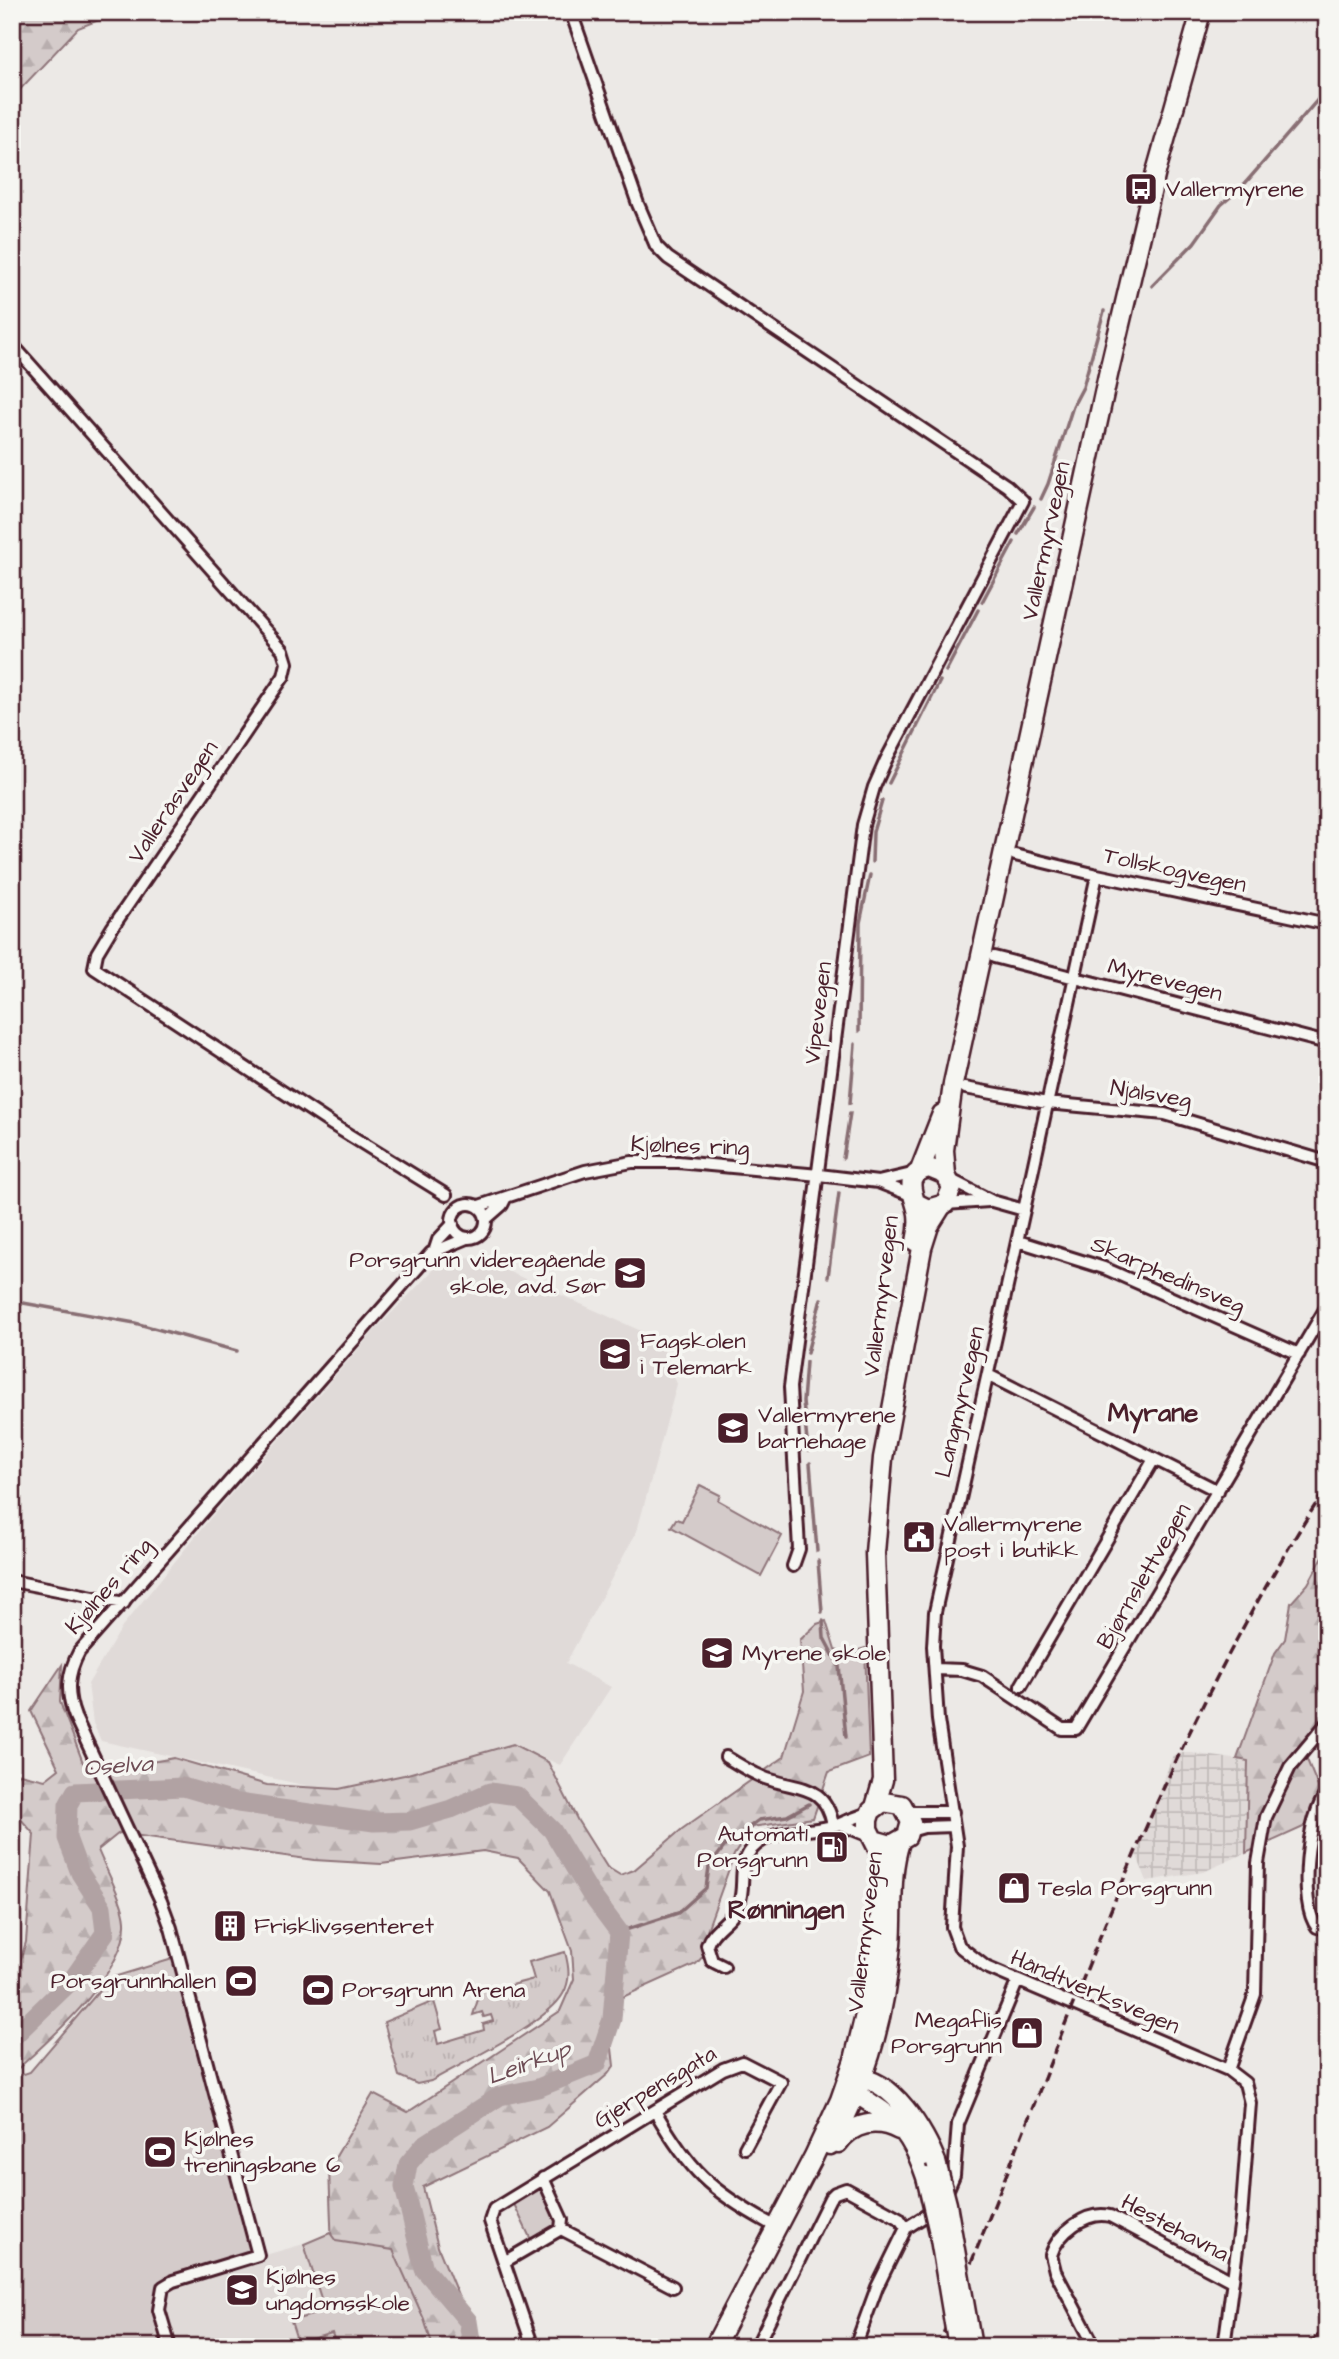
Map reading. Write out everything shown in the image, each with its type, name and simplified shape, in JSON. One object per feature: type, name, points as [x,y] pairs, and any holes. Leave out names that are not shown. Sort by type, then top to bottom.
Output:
[{"type":"main road","name":"Vallermyrvegen","points":[[948,1177],[944,1150],[1102,400],[1156,172],[1201,12]]},
{"type":"main road","name":"Vallermyrvegen","points":[[918,1172],[959,1086]]},
{"type":"main road","points":[[934,1168],[948,1177],[951,1193],[943,1206],[928,1209],[913,1199],[910,1186],[918,1172],[934,1168]]},
{"type":"main road","name":"Vallermyrvegen","points":[[893,1395],[898,1339],[918,1235],[913,1199]]},
{"type":"main road","name":"Vallermyrvegen","points":[[873,1809],[883,1780],[875,1553],[883,1458],[925,1237],[943,1206]]},
{"type":"main road","name":"Vallermyrvegen","points":[[879,1517],[883,1552],[891,1762],[894,1787],[905,1809]]},
{"type":"main road","points":[[888,1801],[905,1809],[905,1837],[886,1845],[875,1840],[867,1824],[873,1809],[888,1801]]},
{"type":"main road","name":"Vallermyrvegen","points":[[785,2213],[802,2195],[823,2158],[857,2084],[886,1986],[893,1875],[905,1837]]},
{"type":"main road","name":"Vallermyrvegen","points":[[714,2345],[857,2084],[876,1962],[882,1877],[875,1840]]},
{"type":"main road","points":[[857,2084],[908,2136],[931,2169],[958,2347]]},
{"type":"main road","points":[[857,2084],[880,2087],[912,2115],[947,2204],[972,2347]]},
{"type":"main road","points":[[823,2158],[849,2131],[866,2123],[885,2124],[908,2136]]},
{"type":"street","name":"Vipevegen","points":[[571,12],[638,204],[656,246],[668,258],[1007,486],[1023,501],[905,721],[868,806],[860,842],[790,1387],[799,1549],[793,1566]]},
{"type":"street","name":"Valleråsvegen","points":[[12,344],[283,650],[287,663],[284,676],[112,928],[97,953],[94,968],[333,1125],[446,1195]]},
{"type":"street","name":"Tollskogvegen","points":[[1015,855],[1327,924]]},
{"type":"street","name":"Langmyrvegen","points":[[955,1938],[951,1916],[956,1864],[954,1826],[940,1738],[935,1669],[935,1612],[1097,875]]},
{"type":"street","name":"Myrevegen","points":[[994,957],[1327,1043]]},
{"type":"street","name":"Njålsveg","points":[[959,1086],[1046,1103],[1165,1114],[1327,1162]]},
{"type":"street","name":"Kjølnes ring","points":[[479,1206],[585,1171],[632,1162],[678,1162],[878,1182],[913,1199]]},
{"type":"street","name":"Kjølnes ring","points":[[878,1182],[918,1172]]},
{"type":"street","points":[[948,1177],[992,1201],[1024,1210]]},
{"type":"street","name":"Kjølnes ring","points":[[486,1219],[505,1199]]},
{"type":"street","points":[[943,1206],[992,1201]]},
{"type":"street","points":[[471,1203],[479,1206],[486,1219],[483,1230],[467,1238],[459,1235],[453,1224],[459,1207],[471,1203]]},
{"type":"street","name":"Kjølnes ring","points":[[170,2347],[159,2310],[163,2287],[173,2281],[258,2255],[171,1928],[114,1797],[75,1717],[68,1694],[69,1679],[79,1652],[435,1249],[438,1240],[453,1224]]},
{"type":"street","name":"Kjølnes ring","points":[[435,1249],[467,1238]]},
{"type":"street","name":"Skarphedinsveg","points":[[1018,1241],[1104,1268],[1299,1354]]},
{"type":"street","name":"Bjørnslettvegen","points":[[935,1669],[962,1670],[982,1676],[1062,1729],[1076,1728],[1327,1306]]},
{"type":"street","points":[[988,1376],[1218,1491]]},
{"type":"street","points":[[1021,1686],[1154,1459]]},
{"type":"street","points":[[12,1581],[124,1603]]},
{"type":"street","points":[[1224,2347],[1246,2171],[1250,2103],[1245,2083],[1228,2070],[1255,1994],[1258,1863],[1266,1817],[1290,1767],[1327,1723]]},
{"type":"street","points":[[726,1757],[766,1779],[810,1789],[828,1809],[836,1825]]},
{"type":"street","points":[[1327,1793],[1317,1804],[1311,1831],[1307,1907],[1317,1927],[1327,1929]]},
{"type":"street","name":"Vallermyrvegen","points":[[724,1967],[712,1961],[707,1945],[713,1933],[733,1916],[739,1904],[745,1861],[750,1851],[775,1836],[836,1825],[873,1809]]},
{"type":"street","points":[[905,1809],[953,1812]]},
{"type":"street","name":"Vallermyrvegen","points":[[836,1825],[875,1840]]},
{"type":"street","points":[[905,1837],[923,1827],[954,1826]]},
{"type":"street","name":"Håndtverksvegen","points":[[955,1938],[973,1960],[1017,1982],[1228,2070]]},
{"type":"street","points":[[855,2347],[877,2287],[906,2228],[928,2217],[950,2189],[954,2175],[958,2124],[1017,1982]]},
{"type":"street","name":"Gjerpensgata","points":[[504,2262],[490,2214],[500,2205],[735,2063],[750,2065],[781,2082],[745,2148]]},
{"type":"street","points":[[655,2111],[681,2153],[715,2190],[769,2223]]},
{"type":"street","points":[[543,2178],[562,2220],[561,2229]]},
{"type":"street","points":[[756,2347],[835,2193],[846,2189],[858,2194],[899,2218],[906,2228]]},
{"type":"street","name":"Hestehavna","points":[[1095,2347],[1055,2271],[1051,2255],[1062,2235],[1087,2217],[1110,2216],[1232,2281]]},
{"type":"street","points":[[533,2347],[504,2262],[561,2229]]},
{"type":"street","points":[[561,2229],[673,2287]]},
{"type":"street","points":[[1313,2347],[1327,2337]]},
{"type":"shaded area","points":[[478,1258],[659,1339],[677,1384],[637,1531],[566,1663],[611,1687],[560,1765],[517,1746],[349,1795],[101,1741],[93,1723],[88,1684],[124,1624],[212,1516],[377,1328],[444,1259]]},
{"type":"shaded area","points":[[1184,1752],[1248,1761],[1246,1853],[1203,1872],[1147,1881],[1136,1854],[1173,1755]]},
{"type":"shaded area","name":"Kjølnes ungdomsskole","points":[[304,2244],[337,2347],[170,2347],[159,2299],[173,2281]]},
{"type":"green space","points":[[12,12],[119,12],[78,28],[12,98]]},
{"type":"green space","points":[[700,1485],[720,1495],[718,1500],[782,1536],[761,1576],[671,1527],[676,1519],[682,1521]]},
{"type":"green space","points":[[1327,1549],[1326,1719],[1301,1745],[1323,1799],[1310,1824],[1246,1853],[1248,1761],[1237,1759],[1275,1653],[1285,1639],[1291,1603],[1308,1584]]},
{"type":"green space","points":[[826,1621],[835,1650],[846,1654],[865,1648],[869,1757],[829,1772],[813,1818],[752,1827],[734,1855],[706,1933],[708,1951],[696,1964],[607,2004],[614,2066],[608,2074],[547,2127],[423,2187],[438,2247],[479,2347],[430,2347],[332,2250],[329,2168],[373,2094],[408,2112],[560,2011],[574,1979],[572,1951],[550,1891],[518,1858],[483,1851],[381,1864],[314,1860],[119,1833],[98,1850],[124,1913],[122,1941],[114,1962],[83,2005],[12,2074],[12,1969],[21,1958],[26,1942],[34,1834],[12,1809],[12,1779],[20,1774],[45,1780],[59,1769],[31,1711],[62,1665],[60,1702],[87,1773],[174,1758],[267,1785],[339,1789],[404,1775],[513,1744],[548,1762],[578,1821],[607,1867],[620,1875],[634,1870],[682,1829],[784,1757],[804,1691],[800,1640],[817,1624]]},
{"type":"green space","points":[[565,1952],[568,1963],[566,1989],[540,2017],[503,2042],[431,2081],[417,2084],[399,2076],[384,2022],[434,2001],[442,2029],[435,2031],[438,2044],[484,2030],[483,2024],[493,2021],[491,2015],[484,2017],[482,2012],[473,2015],[482,1987],[490,1985],[492,1990],[534,1979],[529,1962]]},
{"type":"green space","points":[[179,1957],[258,2255],[173,2281],[159,2299],[169,2347],[12,2347],[12,2078],[30,2072],[110,1978]]},
{"type":"green space","points":[[538,2187],[543,2188],[557,2220],[554,2227],[532,2242],[513,2202]]},
{"type":"green space","points":[[330,2233],[336,2241],[393,2250],[424,2319],[433,2347],[319,2347],[335,2342],[332,2333],[298,2343],[291,2321],[325,2311],[304,2244]]},
{"type":"waterway","points":[[1152,286],[1194,243],[1221,205],[1241,188],[1327,89]]},
{"type":"waterway","points":[[1041,499],[1073,406],[1083,387],[1104,311]]},
{"type":"waterway","points":[[1018,534],[1034,507]]},
{"type":"waterway","points":[[982,602],[1014,542]]},
{"type":"waterway","points":[[946,671],[978,610]]},
{"type":"waterway","points":[[889,783],[940,681]]},
{"type":"waterway","points":[[872,862],[873,832],[882,801]]},
{"type":"waterway","points":[[859,1031],[860,923],[870,875]]},
{"type":"waterway","points":[[850,1103],[855,1044]]},
{"type":"waterway","points":[[843,1158],[850,1113]]},
{"type":"waterway","points":[[828,1277],[839,1193]]},
{"type":"waterway","points":[[807,1353],[821,1299]]},
{"type":"waterway","points":[[12,1301],[135,1323],[237,1351]]},
{"type":"waterway","points":[[806,1362],[803,1402],[808,1451]]},
{"type":"waterway","points":[[810,1463],[817,1551]]},
{"type":"waterway","points":[[818,1561],[822,1612]]},
{"type":"waterway","points":[[823,1621],[824,1638],[839,1666],[846,1737]]},
{"type":"waterway","name":"Leirkup","points":[[12,2038],[72,1980],[105,1933],[102,1907],[80,1873],[67,1838],[68,1805],[75,1792],[183,1787],[238,1803],[374,1822],[410,1821],[451,1809],[490,1792],[517,1796],[552,1830],[590,1893],[619,1932],[612,2019],[597,2064],[538,2088],[500,2096],[424,2145],[408,2164],[404,2187],[424,2269],[468,2321],[472,2347]]},
{"type":"waterway","points":[[619,1932],[678,1913],[706,1888],[709,1867],[727,1843],[759,1820],[787,1816],[809,1804]]},
{"type":"railway","points":[[938,2347],[1120,1887],[1150,1818],[1249,1617],[1327,1487]]},
{"type":"place","name":"Vallermyrene","points":[[1141,189]]},
{"type":"place","name":"Porsgrunn videregående skole, avd. Sør","points":[[630,1273]]},
{"type":"place","name":"Fagskolen i Telemark","points":[[615,1354]]},
{"type":"place","name":"Vallermyrene barnehage","points":[[733,1428]]},
{"type":"place","name":"Vallermyrene post i butikk","points":[[919,1537]]},
{"type":"place","name":"Myrene skole","points":[[717,1653]]},
{"type":"place","name":"Automat1 Porsgrunn","points":[[832,1847]]},
{"type":"place","name":"Tesla Porsgrunn","points":[[1014,1888]]},
{"type":"place","name":"Frisklivssenteret","points":[[230,1926]]},
{"type":"place","name":"Porsgrunnhallen","points":[[241,1981]]},
{"type":"place","name":"Porsgrunn Arena","points":[[318,1990]]},
{"type":"place","name":"Megaflis Porsgrunn","points":[[1027,2033]]},
{"type":"place","name":"Kjølnes treningsbane 6","points":[[160,2152]]},
{"type":"place","name":"Kjølnes ungdomsskole","points":[[242,2290]]},
{"type":"district","name":"Myrane","points":[[1153,1413]]},
{"type":"district","name":"Rønningen","points":[[786,1910]]},
{"type":"water label","name":"Oselva","points":[[118,1766]]}]
